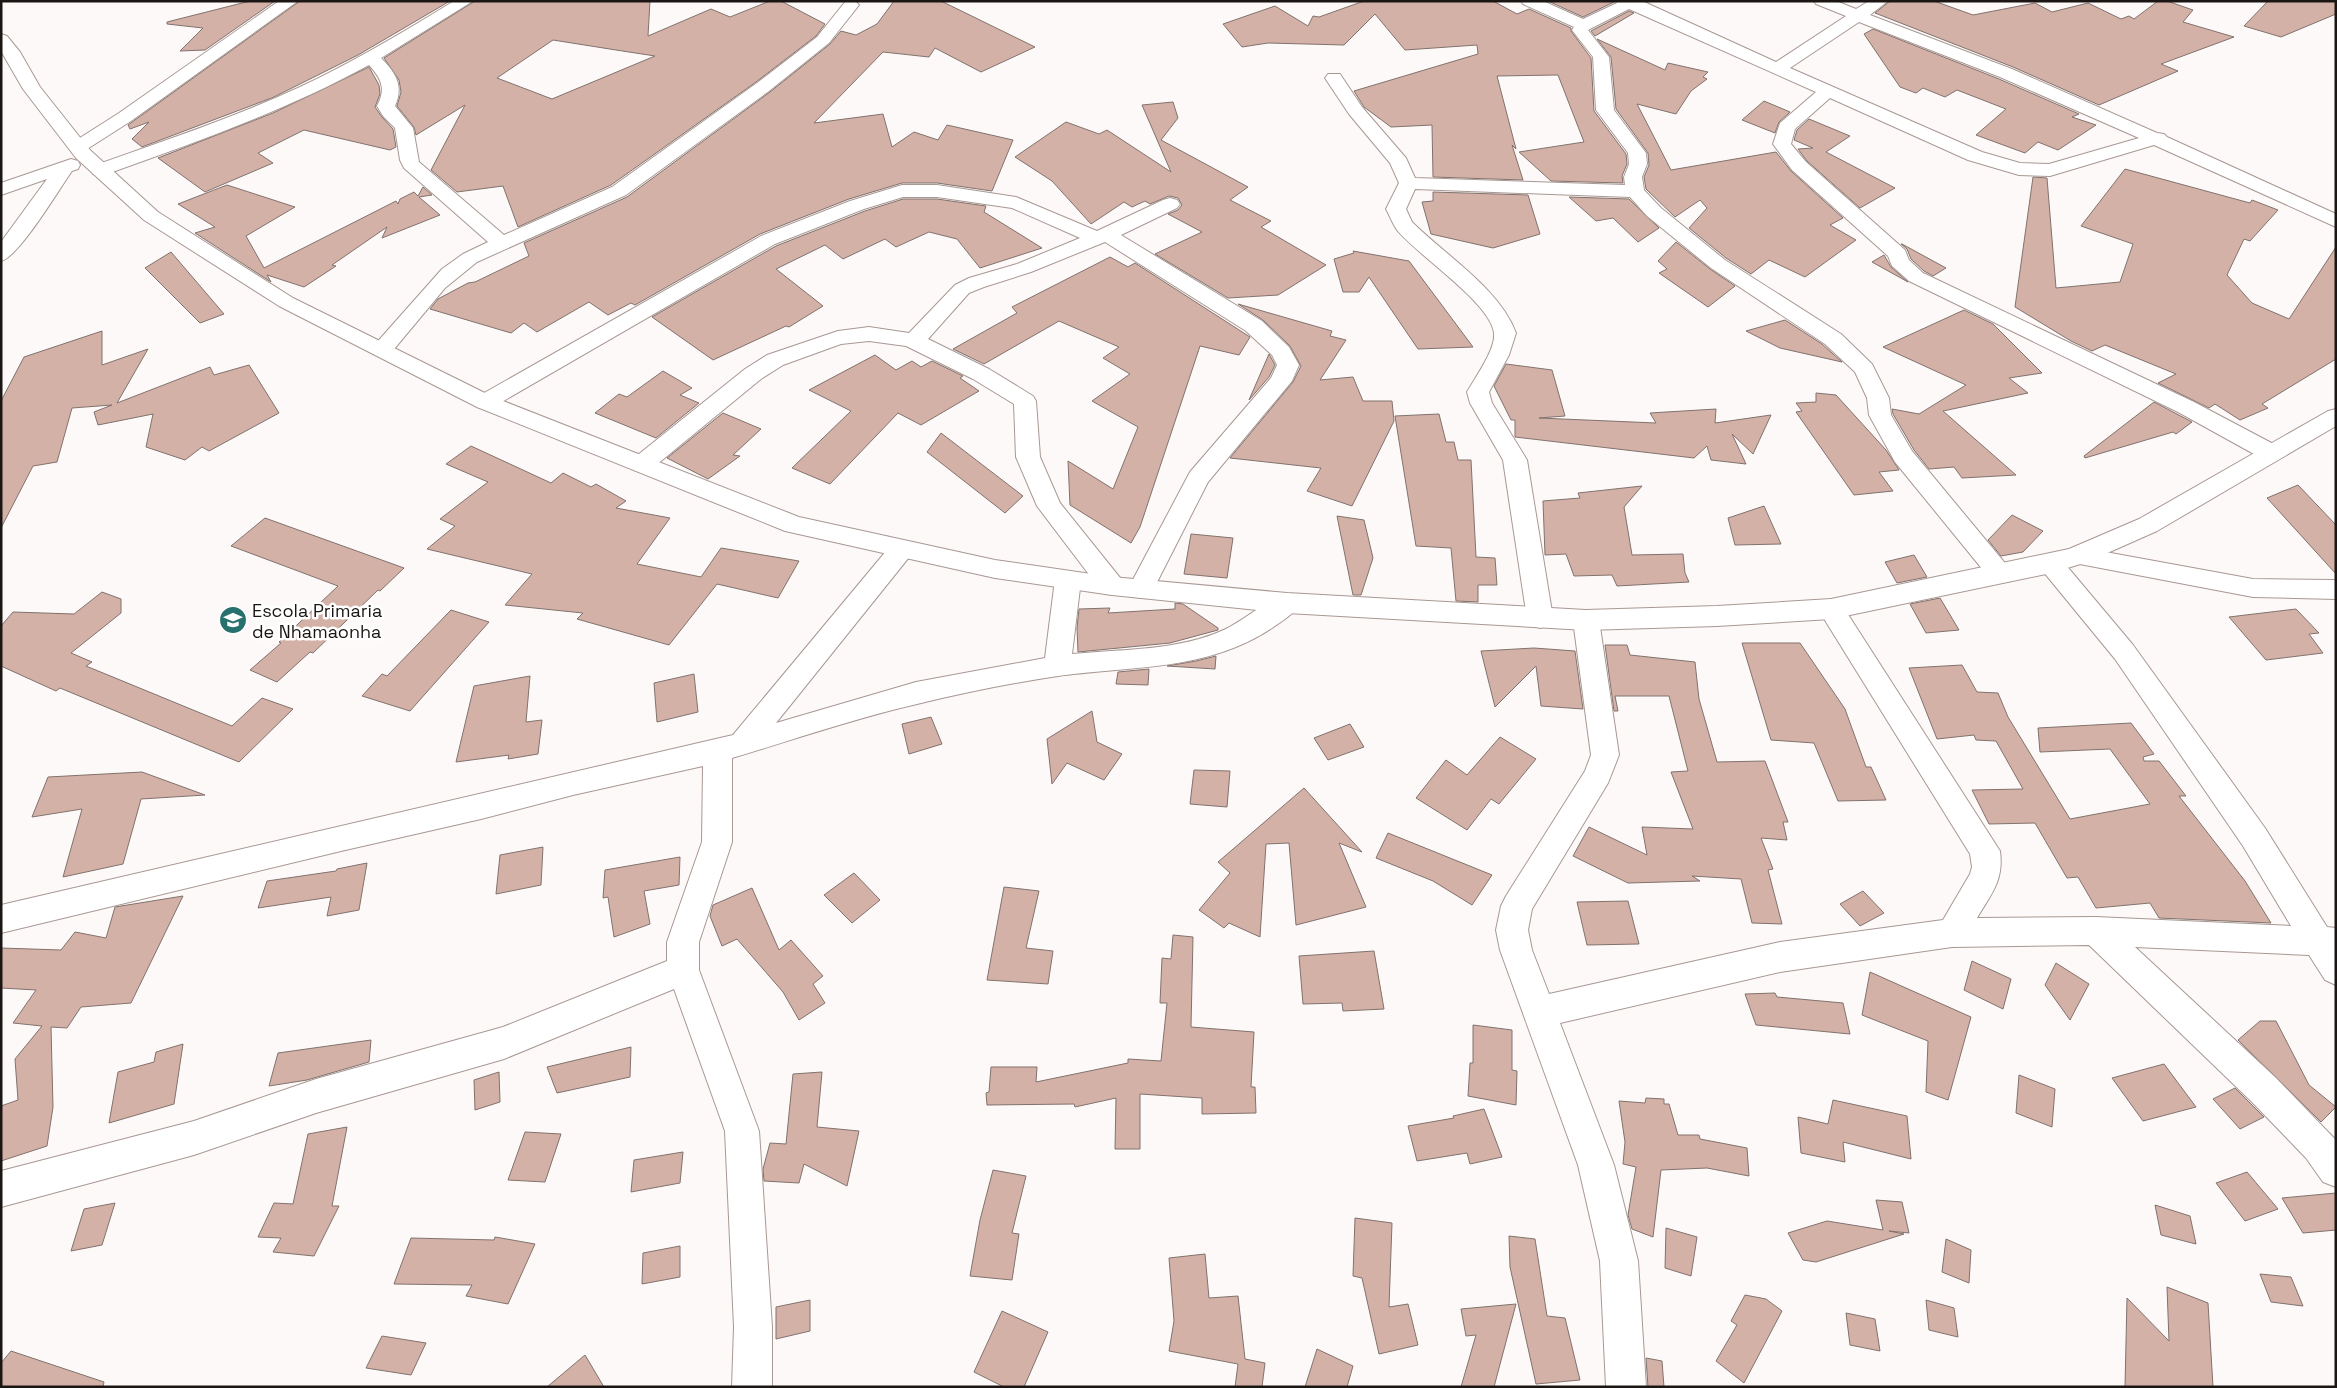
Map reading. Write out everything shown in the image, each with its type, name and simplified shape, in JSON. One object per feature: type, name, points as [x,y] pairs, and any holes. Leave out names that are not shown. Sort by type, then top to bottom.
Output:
[{"type":"street","points":[[89,159],[125,117],[290,1]]},
{"type":"street","points":[[1,189],[89,159],[217,128],[305,92],[371,58],[465,1]]},
{"type":"street","points":[[1529,1],[1583,25]]},
{"type":"street","points":[[1822,1],[2006,73],[2158,138],[2251,184],[2336,221]]},
{"type":"street","points":[[1777,69],[1880,1]]},
{"type":"street","points":[[2001,574],[1903,456],[1880,415],[1878,398],[1864,369],[1833,339],[1718,264],[1654,212],[1635,191],[1633,177],[1638,164],[1637,153],[1605,110],[1601,57],[1596,48],[1583,36],[1580,30],[1583,25],[1629,2],[1827,92],[1975,156],[2019,169],[2050,170],[2158,138]]},
{"type":"street","points":[[382,349],[449,273],[470,258],[619,191],[763,88],[823,40],[851,5]]},
{"type":"street","points":[[1,39],[14,56],[32,89],[89,159],[151,216],[277,297],[485,402],[794,525],[900,550],[995,569],[1112,586],[1287,603],[1540,618],[1586,620],[1717,616],[1830,609],[2051,564],[2078,556],[2148,525],[2336,416]]},
{"type":"street","points":[[371,58],[389,76],[391,87],[390,99],[386,106],[387,111],[404,126],[410,146],[408,157],[411,164],[502,244]]},
{"type":"street","points":[[1334,78],[1355,110],[1400,162],[1408,184],[1396,208],[1403,224],[1502,320],[1505,334],[1498,354],[1478,392],[1481,403],[1515,460],[1540,618]]},
{"type":"street","points":[[1827,92],[1786,127],[1782,144],[1799,166],[1898,254],[1899,262],[1916,277],[2186,407],[2271,453]]},
{"type":"street","points":[[1,255],[24,228],[65,167]]},
{"type":"street","points":[[1408,184],[1635,191]]},
{"type":"street","points":[[485,402],[768,240],[857,205],[902,191],[936,190],[1016,203],[1102,236],[1254,326],[1281,352],[1288,365],[1281,381],[1267,400],[1198,478],[1141,589]]},
{"type":"street","points":[[914,341],[962,289],[971,284],[1022,269],[1102,236],[1170,204]]},
{"type":"street","points":[[642,464],[753,374],[775,360],[838,338],[870,334],[894,336],[914,341],[981,374],[1024,402],[1026,406],[1025,433],[1028,457],[1049,506],[1112,586]]},
{"type":"street","points":[[752,1387],[753,1328],[742,1131],[683,970],[682,942],[717,842],[730,747],[900,550]]},
{"type":"street","points":[[2078,556],[2253,588],[2327,591],[2336,610]]},
{"type":"street","points":[[2051,564],[2124,652],[2254,837],[2327,942],[2336,970]]},
{"type":"street","points":[[1057,666],[1068,580]]},
{"type":"street","points":[[1,919],[730,747],[916,693],[1057,666],[1173,654],[1228,640],[1262,622],[1287,603]]},
{"type":"street","points":[[1830,609],[1985,852],[1987,867],[1984,878],[1952,933]]},
{"type":"street","points":[[1586,620],[1605,755],[1598,774],[1517,906],[1512,930],[1516,950],[1538,1012],[1596,1165],[1619,1261],[1626,1387]]},
{"type":"street","points":[[1538,1012],[1780,957],[1952,933],[2096,932],[2327,942]]},
{"type":"street","points":[[2096,932],[2264,1090],[2318,1146],[2336,1169]]},
{"type":"street","points":[[1,1189],[194,1138],[316,1096],[504,1044],[683,970]]},
{"type":"building","points":[[250,1],[275,1],[205,50],[180,51],[203,28],[167,24],[167,22]]},
{"type":"building","points":[[300,1],[450,1],[358,55],[274,97],[142,147],[132,139],[149,122],[130,129],[128,125]]},
{"type":"building","points":[[475,1],[650,1],[648,36],[711,9],[730,17],[770,1],[781,1],[825,24],[816,36],[756,82],[611,185],[518,227],[503,186],[457,192],[431,170],[465,105],[416,135],[414,127],[397,106],[401,92],[399,80],[384,58]],"holes":[[[553,40],[655,56],[552,99],[497,78]]]},
{"type":"building","points":[[894,1],[941,1],[1035,47],[981,72],[935,48],[929,57],[883,52],[814,123],[883,114],[892,147],[914,132],[938,140],[947,125],[1013,140],[992,191],[937,183],[902,183],[849,199],[760,234],[635,305],[631,303],[608,315],[589,302],[537,332],[524,323],[511,333],[430,309],[438,299],[468,283],[475,282],[529,256],[524,243],[627,197],[770,92],[830,44],[841,31],[856,35],[877,24]]},
{"type":"building","points":[[1364,1],[1493,1],[1517,14],[1529,9],[1571,28],[1571,31],[1591,58],[1594,111],[1626,154],[1627,164],[1622,176],[1623,183],[1551,181],[1519,152],[1584,142],[1558,75],[1497,76],[1516,149],[1512,145],[1523,180],[1433,177],[1432,125],[1391,127],[1364,107],[1354,91],[1478,54],[1477,45],[1405,50],[1375,14],[1344,45],[1268,43],[1242,47],[1223,24],[1275,6],[1308,26],[1313,16],[1319,17]]},
{"type":"building","points":[[1548,1],[1614,1],[1614,2],[1583,17]]},
{"type":"building","points":[[1890,1],[1934,1],[1973,15],[2035,3],[2052,12],[2088,3],[2121,19],[2129,16],[2134,19],[2158,1],[2167,1],[2193,10],[2183,22],[2234,37],[2161,64],[2178,71],[2099,105],[2013,67],[1875,13]]},
{"type":"building","points":[[2268,1],[2336,1],[2336,14],[2281,37],[2244,26]]},
{"type":"building","points":[[1629,11],[1634,13],[1595,36],[1591,31]]},
{"type":"building","points":[[1873,29],[1999,79],[2079,114],[2072,117],[2096,125],[2058,150],[2038,142],[2025,153],[1976,135],[2006,109],[1957,90],[1945,97],[1923,88],[1916,93],[1900,87],[1864,34]]},
{"type":"building","points":[[1597,39],[1665,70],[1668,63],[1708,72],[1703,77],[1707,79],[1691,91],[1676,114],[1637,104],[1671,170],[1776,152],[1791,171],[1843,218],[1830,225],[1856,240],[1805,277],[1769,260],[1751,274],[1726,258],[1689,228],[1707,208],[1700,200],[1675,217],[1646,189],[1644,177],[1649,165],[1648,153],[1616,109],[1611,57]]},
{"type":"building","points":[[369,67],[379,85],[380,94],[375,107],[393,129],[396,147],[390,150],[304,130],[258,153],[273,163],[205,192],[158,158],[273,113]]},
{"type":"building","points":[[1764,101],[1790,112],[1779,122],[1775,133],[1742,120]]},
{"type":"building","points":[[1173,102],[1178,118],[1161,140],[1248,187],[1230,200],[1271,221],[1261,227],[1326,265],[1278,295],[1228,298],[1155,254],[1202,232],[1168,214],[1178,210],[1182,205],[1178,198],[1169,196],[1150,204],[1145,201],[1132,207],[1124,202],[1091,224],[1052,181],[1015,157],[1066,122],[1099,134],[1107,130],[1171,172],[1142,105]]},
{"type":"building","points":[[1809,119],[1850,136],[1826,152],[1895,188],[1860,208],[1807,161],[1798,149],[1813,148],[1794,140],[1797,130]]},
{"type":"building","points":[[2125,169],[2250,203],[2252,200],[2278,210],[2250,241],[2244,239],[2227,275],[2252,303],[2289,319],[2336,247],[2336,359],[2262,404],[2268,408],[2240,420],[2215,404],[2209,408],[2158,383],[2176,374],[2105,345],[2092,351],[2071,341],[2015,307],[2033,177],[2047,178],[2056,288],[2120,282],[2133,244],[2081,226]]},
{"type":"building","points":[[227,185],[295,207],[246,236],[264,268],[396,201],[398,204],[400,199],[414,192],[418,196],[423,187],[432,195],[419,197],[440,215],[382,238],[387,227],[332,265],[336,266],[304,287],[267,275],[271,282],[195,233],[215,227],[178,204]]},
{"type":"building","points":[[1433,192],[1528,195],[1540,234],[1493,248],[1431,234],[1422,202],[1433,201]]},
{"type":"building","points":[[1569,197],[1629,199],[1659,228],[1638,242],[1613,218],[1596,221]]},
{"type":"building","points":[[903,199],[937,199],[986,206],[984,212],[1042,248],[980,268],[957,239],[929,232],[896,247],[885,239],[843,259],[825,245],[776,269],[823,306],[789,327],[786,326],[713,360],[652,317],[776,246],[865,211]]},
{"type":"building","points":[[1676,242],[1735,286],[1708,307],[1659,273],[1667,269],[1658,261]]},
{"type":"building","points":[[1901,244],[1946,268],[1933,276],[1924,271],[1911,259],[1907,249]]},
{"type":"building","points":[[1353,251],[1409,261],[1473,347],[1418,349],[1369,277],[1359,292],[1343,292],[1334,259],[1354,253]]},
{"type":"building","points":[[171,252],[224,314],[200,323],[145,268]]},
{"type":"building","points":[[1884,255],[1891,267],[1908,282],[1872,262]]},
{"type":"building","points":[[1110,257],[1128,267],[1135,263],[1250,337],[1239,355],[1200,346],[1140,527],[1131,543],[1070,505],[1068,461],[1113,489],[1138,427],[1092,401],[1130,374],[1103,358],[1119,347],[1059,321],[984,364],[953,349],[1017,313],[1012,307]]},
{"type":"building","points":[[1238,304],[1332,331],[1330,336],[1346,340],[1320,380],[1353,377],[1363,401],[1392,401],[1394,421],[1352,506],[1307,491],[1321,468],[1230,458],[1293,382],[1301,366],[1290,346],[1263,320]]},
{"type":"building","points":[[1964,310],[1993,324],[2042,373],[2009,378],[2028,393],[1943,411],[2016,475],[1962,478],[1954,467],[1929,469],[1914,450],[1893,414],[1892,409],[1919,414],[1966,385],[1883,347]]},
{"type":"building","points":[[1785,320],[1822,344],[1842,362],[1780,348],[1746,331]]},
{"type":"building","points":[[102,331],[102,365],[148,349],[117,403],[210,367],[214,375],[249,365],[279,413],[209,451],[202,447],[185,460],[146,447],[153,414],[98,425],[94,412],[112,405],[72,408],[57,462],[33,466],[1,528],[1,401],[24,357]]},
{"type":"building","points":[[1269,354],[1275,365],[1269,377],[1249,400]]},
{"type":"building","points":[[875,355],[896,370],[912,361],[921,367],[932,361],[963,376],[960,378],[979,391],[921,425],[898,413],[830,484],[792,468],[851,411],[809,390]]},
{"type":"building","points":[[1506,364],[1552,370],[1565,416],[1539,418],[1656,423],[1650,413],[1716,409],[1715,423],[1771,415],[1753,454],[1732,434],[1746,464],[1711,460],[1707,446],[1694,458],[1515,437],[1515,420],[1511,420],[1494,386]]},
{"type":"building","points":[[663,371],[692,388],[680,395],[699,403],[656,438],[595,413],[619,394],[627,397]]},
{"type":"building","points":[[1816,393],[1836,395],[1886,450],[1899,470],[1879,472],[1893,491],[1854,495],[1796,412],[1802,411],[1796,403],[1816,402]]},
{"type":"building","points":[[2154,402],[2192,422],[2176,434],[2173,432],[2085,458],[2084,456]]},
{"type":"building","points":[[723,413],[761,429],[733,455],[740,456],[708,479],[667,458]]},
{"type":"building","points":[[1439,414],[1446,442],[1454,442],[1458,460],[1471,460],[1476,557],[1495,558],[1497,585],[1478,585],[1478,602],[1456,601],[1451,548],[1416,546],[1395,416]]},
{"type":"building","points":[[941,433],[1023,496],[1005,513],[927,452]]},
{"type":"building","points":[[471,446],[551,483],[563,473],[591,487],[596,484],[626,501],[616,508],[670,518],[637,564],[701,577],[721,548],[799,561],[778,598],[717,584],[669,645],[577,619],[583,613],[505,605],[532,574],[427,549],[455,526],[440,519],[488,482],[446,464]]},
{"type":"building","points":[[2298,485],[2336,525],[2336,574],[2267,498]]},
{"type":"building","points":[[1642,486],[1624,507],[1632,555],[1683,554],[1685,573],[1689,582],[1617,586],[1612,575],[1574,576],[1566,554],[1545,555],[1543,501],[1580,498],[1578,493]]},
{"type":"building","points":[[1764,506],[1781,544],[1735,545],[1728,518]]},
{"type":"building","points":[[2012,515],[2043,531],[2023,552],[2001,556],[1988,540]]},
{"type":"building","points":[[1337,516],[1364,520],[1373,558],[1361,595],[1353,595]]},
{"type":"building","points":[[265,518],[404,568],[380,591],[378,590],[313,653],[310,652],[277,682],[250,670],[281,643],[279,642],[338,586],[231,546]]},
{"type":"building","points":[[1191,534],[1233,538],[1227,578],[1184,574]]},
{"type":"building","points":[[1914,555],[1927,577],[1897,583],[1885,562]]},
{"type":"building","points":[[102,592],[121,599],[121,613],[71,653],[92,662],[86,666],[232,726],[262,698],[293,709],[239,762],[60,688],[56,691],[1,666],[1,626],[13,612],[74,614]]},
{"type":"building","points":[[1940,598],[1959,630],[1926,633],[1910,604]]},
{"type":"building","points":[[1175,603],[1183,604],[1218,628],[1218,630],[1170,643],[1078,652],[1077,628],[1079,609],[1110,608],[1108,613],[1175,609]]},
{"type":"building","points":[[2296,609],[2319,633],[2309,634],[2323,653],[2266,660],[2229,617]]},
{"type":"building","points":[[451,610],[489,622],[410,711],[362,696],[382,674],[387,676]]},
{"type":"building","points":[[1742,643],[1800,643],[1845,709],[1866,767],[1871,767],[1886,800],[1838,801],[1814,743],[1771,740]]},
{"type":"building","points":[[1605,645],[1627,645],[1630,655],[1695,662],[1699,699],[1717,762],[1765,761],[1788,822],[1783,822],[1787,840],[1761,838],[1773,869],[1768,870],[1782,924],[1752,923],[1741,879],[1692,876],[1700,881],[1628,883],[1573,856],[1589,827],[1647,855],[1642,827],[1693,829],[1671,772],[1688,771],[1669,696],[1615,696],[1618,711],[1614,711]]},
{"type":"building","points":[[1534,648],[1575,651],[1583,709],[1541,706],[1536,666],[1495,707],[1481,651]]},
{"type":"building","points":[[1216,656],[1215,669],[1167,666],[1196,661]]},
{"type":"building","points":[[1962,665],[1977,692],[1998,693],[2008,717],[2070,819],[2150,804],[2110,749],[2040,752],[2038,728],[2131,723],[2154,754],[2143,757],[2144,761],[2159,761],[2186,796],[2179,796],[2245,881],[2271,923],[2159,918],[2150,903],[2096,908],[2078,877],[2067,878],[2035,823],[1989,824],[1972,790],[2023,789],[1996,741],[1976,740],[1974,735],[1937,739],[1909,668]]},
{"type":"building","points":[[1149,669],[1148,685],[1116,684],[1118,672]]},
{"type":"building","points":[[694,674],[698,712],[657,722],[654,683]]},
{"type":"building","points":[[530,676],[526,722],[542,720],[538,754],[508,759],[509,755],[456,762],[474,686]]},
{"type":"building","points":[[1092,711],[1097,742],[1122,754],[1104,780],[1067,763],[1052,784],[1047,739]]},
{"type":"building","points":[[931,717],[942,744],[909,754],[902,724]]},
{"type":"building","points":[[1350,724],[1364,747],[1328,760],[1314,738]]},
{"type":"building","points":[[1500,737],[1536,759],[1499,804],[1491,799],[1467,830],[1416,798],[1446,760],[1467,775]]},
{"type":"building","points":[[1194,770],[1230,771],[1227,807],[1190,804]]},
{"type":"building","points":[[142,772],[205,795],[141,799],[123,864],[63,877],[82,809],[32,817],[48,777]]},
{"type":"building","points":[[1304,788],[1362,852],[1339,843],[1366,907],[1296,925],[1289,843],[1266,844],[1260,937],[1229,923],[1224,928],[1199,910],[1230,873],[1218,862]]},
{"type":"building","points":[[1388,833],[1492,875],[1472,905],[1433,881],[1376,858]]},
{"type":"building","points":[[543,847],[541,885],[496,894],[500,855]]},
{"type":"building","points":[[680,857],[679,885],[644,891],[650,924],[614,937],[608,897],[603,898],[605,870]]},
{"type":"building","points":[[367,863],[359,910],[327,916],[331,897],[258,908],[267,881],[336,871],[337,869]]},
{"type":"building","points":[[854,873],[880,900],[852,923],[824,895]]},
{"type":"building","points":[[1004,887],[1039,891],[1026,948],[1053,951],[1048,984],[987,980]]},
{"type":"building","points":[[752,888],[779,950],[791,940],[823,976],[813,984],[825,1003],[799,1020],[783,992],[737,939],[722,946],[710,916],[713,905]]},
{"type":"building","points":[[1863,891],[1884,913],[1860,926],[1840,904]]},
{"type":"building","points":[[183,896],[131,1003],[81,1007],[67,1028],[51,1027],[53,1107],[47,1146],[1,1161],[1,1106],[18,1100],[15,1059],[42,1026],[13,1023],[36,990],[1,988],[1,948],[61,950],[75,932],[106,938],[115,907]]},
{"type":"building","points":[[1628,901],[1639,944],[1587,945],[1577,902]]},
{"type":"building","points":[[1173,935],[1193,937],[1191,1027],[1254,1032],[1251,1087],[1255,1087],[1256,1113],[1202,1114],[1202,1098],[1140,1094],[1140,1149],[1115,1149],[1116,1098],[1075,1107],[1074,1104],[987,1105],[986,1093],[989,1092],[991,1067],[1037,1067],[1036,1082],[1128,1063],[1128,1059],[1161,1061],[1167,1003],[1160,1003],[1162,958],[1171,959]]},
{"type":"building","points":[[1374,951],[1384,1009],[1343,1011],[1342,1003],[1303,1004],[1299,956]]},
{"type":"building","points":[[1972,961],[2011,979],[2003,1009],[1964,990]]},
{"type":"building","points":[[2056,963],[2089,984],[2070,1020],[2045,985]]},
{"type":"building","points":[[1870,972],[1971,1017],[1948,1100],[1926,1092],[1928,1041],[1862,1015]]},
{"type":"building","points":[[1775,993],[1777,997],[1843,1003],[1850,1034],[1756,1025],[1745,994]]},
{"type":"building","points":[[2260,1021],[2276,1021],[2309,1085],[2336,1107],[2321,1122],[2238,1040]]},
{"type":"building","points":[[1473,1025],[1512,1030],[1512,1070],[1517,1071],[1516,1105],[1468,1096],[1470,1063],[1473,1063]]},
{"type":"building","points":[[371,1040],[369,1062],[307,1080],[269,1086],[278,1053]]},
{"type":"building","points":[[183,1044],[174,1104],[109,1123],[118,1072],[154,1062],[156,1052]]},
{"type":"building","points":[[631,1047],[630,1077],[557,1093],[547,1067]]},
{"type":"building","points":[[2164,1064],[2196,1107],[2143,1121],[2112,1078]]},
{"type":"building","points":[[499,1072],[500,1102],[475,1110],[474,1080]]},
{"type":"building","points":[[822,1072],[817,1127],[859,1131],[847,1186],[804,1164],[799,1183],[764,1181],[763,1169],[770,1143],[786,1144],[793,1074]]},
{"type":"building","points":[[2019,1075],[2055,1089],[2052,1127],[2016,1113]]},
{"type":"building","points":[[2235,1088],[2264,1117],[2240,1129],[2213,1099]]},
{"type":"building","points":[[1646,1098],[1664,1099],[1664,1104],[1669,1104],[1678,1135],[1699,1135],[1700,1139],[1747,1148],[1749,1176],[1707,1168],[1661,1170],[1653,1237],[1632,1229],[1628,1215],[1636,1167],[1623,1164],[1625,1142],[1619,1101],[1645,1103]]},
{"type":"building","points":[[1833,1100],[1907,1116],[1911,1159],[1843,1142],[1845,1162],[1801,1153],[1798,1117],[1828,1124]]},
{"type":"building","points":[[1484,1109],[1502,1157],[1470,1164],[1467,1153],[1417,1161],[1408,1126],[1454,1118],[1453,1116]]},
{"type":"building","points":[[347,1127],[332,1206],[339,1206],[314,1256],[273,1252],[281,1238],[258,1237],[274,1203],[293,1204],[308,1134]]},
{"type":"building","points":[[525,1132],[561,1134],[545,1182],[508,1180]]},
{"type":"building","points":[[683,1152],[680,1183],[631,1192],[634,1160]]},
{"type":"building","points":[[993,1170],[1026,1176],[1012,1233],[1019,1234],[1012,1280],[970,1276],[980,1220]]},
{"type":"building","points":[[2247,1172],[2278,1209],[2245,1221],[2216,1183]]},
{"type":"building","points":[[2336,1193],[2336,1230],[2303,1233],[2282,1198]]},
{"type":"building","points":[[1876,1200],[1902,1202],[1909,1233],[1889,1231],[1904,1234],[1816,1262],[1803,1260],[1788,1233],[1827,1221],[1883,1230]]},
{"type":"building","points":[[115,1203],[102,1245],[71,1251],[84,1209]]},
{"type":"building","points":[[2155,1205],[2190,1216],[2196,1244],[2161,1235]]},
{"type":"building","points":[[1355,1218],[1392,1223],[1389,1307],[1408,1304],[1418,1345],[1379,1354],[1362,1278],[1353,1276]]},
{"type":"building","points":[[1666,1228],[1697,1237],[1691,1276],[1665,1268]]},
{"type":"building","points":[[1509,1236],[1535,1239],[1547,1316],[1565,1318],[1580,1380],[1536,1384],[1510,1267]]},
{"type":"building","points":[[495,1237],[535,1244],[508,1304],[466,1296],[472,1285],[394,1284],[411,1238],[494,1240]]},
{"type":"building","points":[[1946,1239],[1971,1250],[1969,1283],[1942,1272]]},
{"type":"building","points":[[680,1246],[680,1277],[642,1284],[643,1253]]},
{"type":"building","points":[[1205,1254],[1209,1298],[1238,1296],[1245,1359],[1265,1363],[1262,1387],[1235,1387],[1238,1364],[1169,1351],[1174,1321],[1169,1258]]},
{"type":"building","points":[[2260,1274],[2291,1277],[2303,1306],[2271,1302]]},
{"type":"building","points":[[2167,1287],[2208,1303],[2213,1387],[2125,1387],[2127,1298],[2169,1341]]},
{"type":"building","points":[[1745,1295],[1766,1299],[1782,1311],[1744,1383],[1716,1361],[1737,1325],[1731,1321]]},
{"type":"building","points":[[810,1300],[810,1331],[776,1339],[776,1307]]},
{"type":"building","points":[[1926,1300],[1954,1308],[1958,1337],[1929,1330]]},
{"type":"building","points":[[1516,1304],[1494,1387],[1461,1387],[1476,1335],[1466,1336],[1461,1309]]},
{"type":"building","points":[[1002,1311],[1048,1332],[1024,1387],[1004,1387],[974,1372]]},
{"type":"building","points":[[1846,1313],[1875,1319],[1880,1351],[1850,1345]]},
{"type":"building","points":[[382,1336],[426,1343],[411,1375],[366,1368]]},
{"type":"building","points":[[1317,1349],[1353,1366],[1347,1387],[1305,1387]]},
{"type":"building","points":[[11,1351],[104,1382],[103,1387],[1,1387],[1,1363]]},
{"type":"building","points":[[585,1355],[604,1387],[547,1387]]},
{"type":"building","points":[[1646,1358],[1662,1361],[1664,1387],[1648,1387]]},
{"type":"place","name":"Escola Primaria de Nhamaonha","points":[[233,620]]}]
